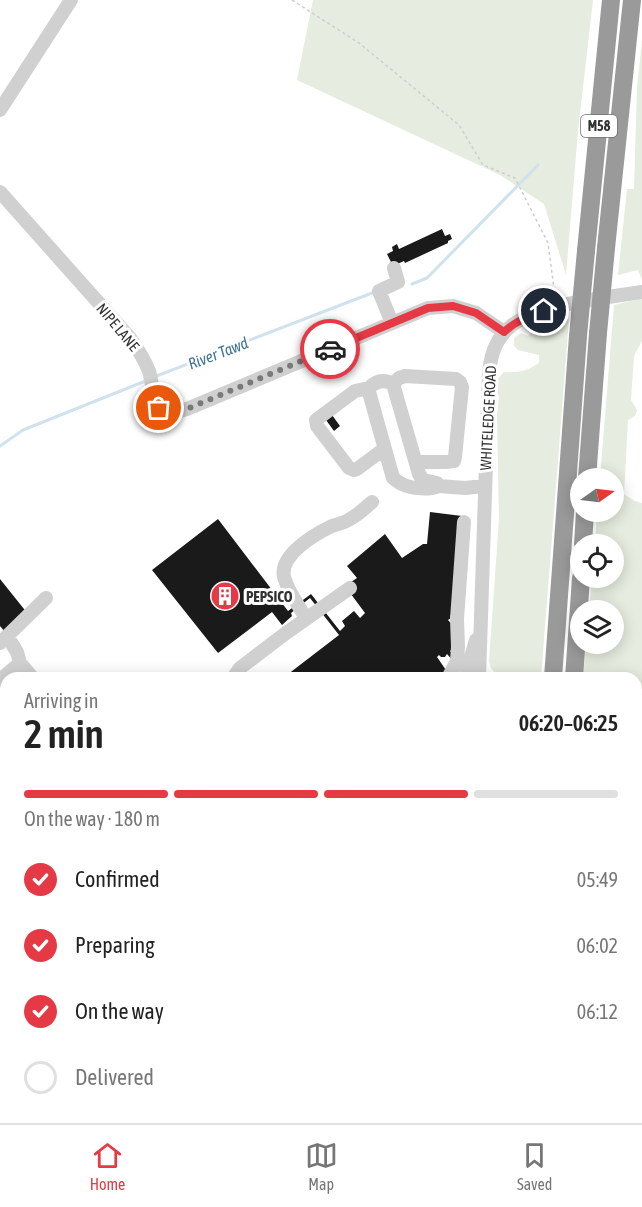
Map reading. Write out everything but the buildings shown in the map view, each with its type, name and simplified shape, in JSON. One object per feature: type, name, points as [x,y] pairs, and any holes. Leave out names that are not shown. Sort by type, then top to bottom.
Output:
[{"type":"highway","name":"M58","points":[[554,672],[578,336],[611,0]]},
{"type":"highway","name":"M58","points":[[588,468],[606,248],[632,0]]},
{"type":"highway","points":[[574,672],[580,588]]},
{"type":"street","points":[[0,110],[71,0]]},
{"type":"street","name":"NIPE LANE","points":[[0,192],[130,338],[144,359],[153,395],[159,408],[167,411],[178,412],[187,409],[428,308],[453,306],[476,313],[504,332]]},
{"type":"street","points":[[392,323],[379,291],[398,282],[394,268]]},
{"type":"street","points":[[504,332],[523,318],[557,308],[642,292]]},
{"type":"street","name":"WHITELEDGE ROAD","points":[[479,672],[490,364],[496,343],[504,332]]},
{"type":"street","points":[[393,384],[405,376],[456,379],[462,387],[454,461],[416,462]]},
{"type":"street","points":[[384,449],[354,470],[349,468],[317,426],[316,420],[356,391],[369,388],[375,383],[386,381],[393,384]]},
{"type":"street","points":[[393,384],[419,474],[423,480],[437,483],[439,486]]},
{"type":"street","points":[[369,388],[393,478],[404,485],[418,487],[484,486]]},
{"type":"street","points":[[306,618],[284,576],[284,565],[289,556],[316,534],[347,521],[372,502]]},
{"type":"street","points":[[451,672],[457,661],[457,619],[464,522]]},
{"type":"street","points":[[237,672],[285,633],[351,588]]},
{"type":"street","points":[[28,672],[20,663],[17,652],[4,640],[46,598]]},
{"type":"street","name":"WHITELEDGE ROAD","points":[[467,672],[482,618]]},
{"type":"street","points":[[9,672],[20,663]]},
{"type":"path","points":[[292,0],[359,43],[459,125],[483,165],[515,178],[548,243],[557,308]]},
{"type":"shaded area","points":[[313,0],[593,0],[578,131],[566,275],[544,204],[500,175],[297,80]]},
{"type":"shaded area","points":[[642,40],[642,280],[638,270],[618,275],[627,189],[634,189],[637,88]]},
{"type":"shaded area","points":[[642,298],[642,341],[634,356],[631,400],[637,410],[635,416],[628,420],[624,494],[624,468],[601,468],[614,305]]},
{"type":"shaded area","points":[[569,319],[541,672],[494,672],[489,661],[499,519],[497,380],[504,372],[522,371],[539,363],[539,355],[518,350],[514,346],[517,335],[521,333],[528,336],[546,323]]},
{"type":"shaded area","points":[[624,494],[642,503],[642,672],[584,672],[585,654],[624,654],[624,600],[590,600],[591,588],[624,588],[624,534],[596,534],[596,522],[624,522]]},
{"type":"waterway","name":"River Tawd","points":[[412,284],[427,278],[538,165]]},
{"type":"waterway","name":"River Tawd","points":[[154,377],[372,293]]},
{"type":"waterway","name":"River Tawd","points":[[0,446],[23,430],[148,380]]},
{"type":"way so far","points":[[159,408],[178,412],[187,409],[330,349]]},
{"type":"place","name":"PEPSICO","points":[[225,596]]},
{"type":"route","points":[[330,349],[428,308],[453,306],[476,313],[504,332],[523,318],[544,311]]}]
